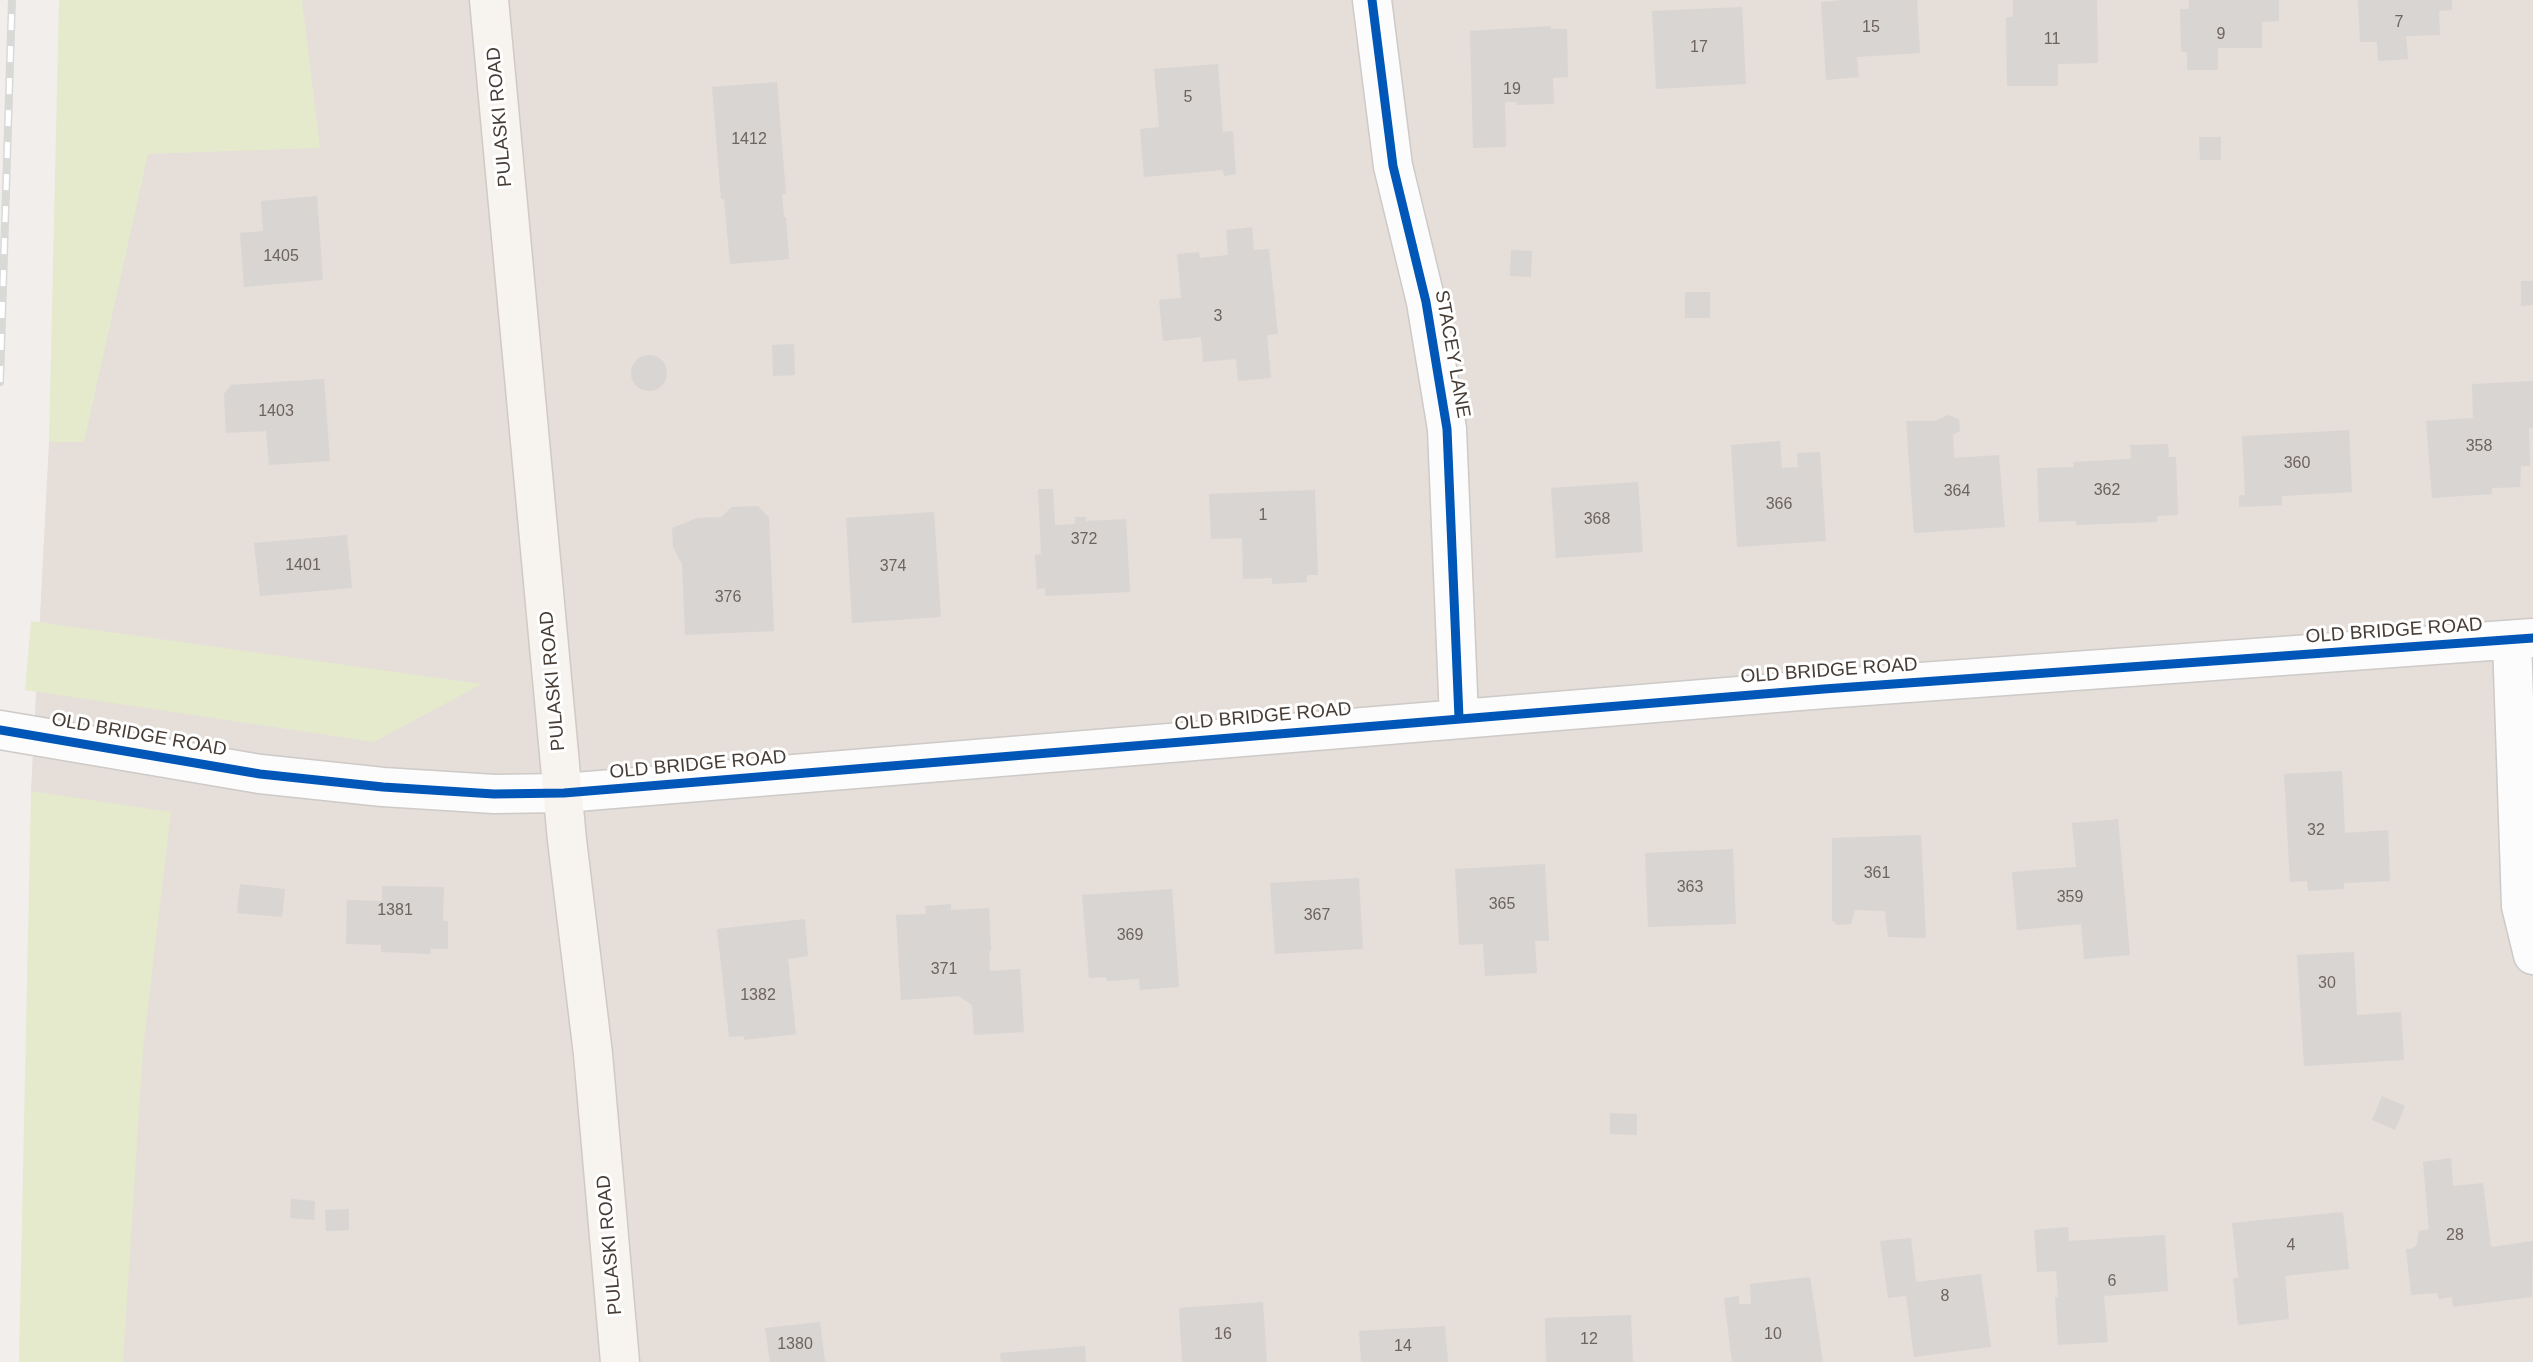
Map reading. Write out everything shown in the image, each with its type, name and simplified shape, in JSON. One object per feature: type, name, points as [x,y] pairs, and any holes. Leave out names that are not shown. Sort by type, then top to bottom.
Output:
[{"type":"main road","name":"PULASKI ROAD","points":[[489,0],[564,793],[593,1054],[620,1362]]},
{"type":"street","name":"STACEY LANE","points":[[1372,0],[1393,166],[1426,302],[1447,429],[1460,718]]},
{"type":"street","name":"OLD BRIDGE ROAD","points":[[0,730],[260,774],[383,787],[494,794],[564,793],[1824,689],[2523,639]]},
{"type":"street","points":[[2523,639],[2521,906],[2533,956]]},
{"type":"shaded area","points":[[78,0],[2533,0],[2533,1362],[74,1362],[31,791],[49,442]]},
{"type":"green space","points":[[59,0],[302,0],[320,148],[148,154],[84,442],[49,442]]},
{"type":"green space","points":[[31,621],[482,684],[374,742],[25,690]]},
{"type":"green space","points":[[31,791],[171,812],[143,1049],[123,1362],[19,1362]]},
{"type":"building","points":[[1917,0],[1920,53],[1857,57],[1859,77],[1826,80],[1821,2]]},
{"type":"building","points":[[2013,0],[2097,0],[2098,63],[2058,64],[2058,86],[2007,86],[2006,17],[2013,17]]},
{"type":"building","points":[[2189,0],[2279,0],[2279,21],[2262,22],[2262,48],[2218,48],[2218,70],[2187,70],[2187,52],[2181,52],[2180,9],[2189,9]]},
{"type":"building","points":[[2358,0],[2452,0],[2452,10],[2439,11],[2440,35],[2406,36],[2408,59],[2378,61],[2377,42],[2360,42]]},
{"type":"building","points":[[1742,7],[1746,84],[1656,89],[1652,11]]},
{"type":"building","points":[[1551,26],[1551,29],[1567,29],[1568,77],[1553,78],[1554,104],[1516,105],[1517,102],[1505,102],[1506,147],[1473,148],[1470,31]]},
{"type":"building","points":[[1218,64],[1223,132],[1233,131],[1236,174],[1224,176],[1223,170],[1144,177],[1140,129],[1159,127],[1154,69]]},
{"type":"building","points":[[777,82],[786,194],[782,194],[789,259],[730,264],[724,199],[721,199],[712,87]]},
{"type":"building","points":[[2199,137],[2221,137],[2221,160],[2200,160]]},
{"type":"building","points":[[317,196],[323,280],[244,287],[240,233],[263,231],[261,201]]},
{"type":"building","points":[[1252,227],[1254,250],[1269,249],[1278,334],[1267,335],[1271,378],[1238,381],[1236,359],[1203,362],[1201,337],[1163,341],[1159,300],[1181,298],[1177,254],[1199,252],[1200,258],[1228,255],[1226,230]]},
{"type":"building","points":[[1511,250],[1532,251],[1531,277],[1510,276]]},
{"type":"building","points":[[2521,281],[2533,281],[2533,305],[2521,306]]},
{"type":"building","points":[[1685,292],[1710,292],[1710,318],[1685,318]]},
{"type":"building","points":[[794,344],[795,375],[773,376],[772,345]]},
{"type":"building","points":[[649,355],[662,360],[667,373],[662,386],[649,391],[636,386],[631,373],[636,360]]},
{"type":"building","points":[[324,379],[330,461],[269,465],[266,431],[226,433],[224,394],[231,385]]},
{"type":"building","points":[[2533,381],[2533,428],[2529,428],[2530,466],[2521,466],[2520,487],[2492,488],[2492,494],[2432,498],[2426,421],[2473,418],[2472,384]]},
{"type":"building","points":[[1948,415],[1959,419],[1960,431],[1953,435],[1954,458],[1999,455],[2005,527],[1914,533],[1906,421],[1935,421]]},
{"type":"building","points":[[2349,430],[2352,492],[2282,496],[2282,505],[2239,507],[2239,495],[2245,495],[2242,436]]},
{"type":"building","points":[[1780,441],[1782,468],[1798,467],[1797,453],[1820,452],[1826,541],[1737,547],[1731,445]]},
{"type":"building","points":[[2168,444],[2169,457],[2176,457],[2178,515],[2157,516],[2157,522],[2076,525],[2076,521],[2039,522],[2037,468],[2074,467],[2073,462],[2131,459],[2130,445]]},
{"type":"building","points":[[1638,482],[1643,552],[1556,558],[1551,488]]},
{"type":"building","points":[[1038,489],[1053,489],[1055,525],[1075,524],[1075,517],[1086,517],[1086,521],[1126,519],[1130,592],[1045,596],[1045,588],[1037,589],[1035,555],[1041,554]]},
{"type":"building","points":[[1315,490],[1318,575],[1307,575],[1307,582],[1272,584],[1272,578],[1243,579],[1242,538],[1211,539],[1209,494]]},
{"type":"building","points":[[758,506],[769,518],[774,631],[685,635],[682,564],[673,547],[672,528],[697,518],[721,517],[732,507]]},
{"type":"building","points":[[934,512],[941,617],[852,623],[846,518]]},
{"type":"building","points":[[347,535],[352,588],[260,596],[254,543]]},
{"type":"building","points":[[2342,771],[2345,833],[2388,830],[2390,881],[2344,883],[2344,889],[2308,891],[2307,881],[2290,882],[2284,774]]},
{"type":"building","points":[[2118,819],[2130,955],[2084,959],[2081,924],[2017,930],[2012,872],[2076,867],[2072,823]]},
{"type":"building","points":[[1921,835],[1926,938],[1888,937],[1885,911],[1855,910],[1851,924],[1837,925],[1832,920],[1832,838]]},
{"type":"building","points":[[1733,849],[1736,924],[1648,927],[1645,853]]},
{"type":"building","points":[[1545,864],[1549,941],[1535,941],[1537,973],[1485,976],[1483,944],[1459,945],[1455,869]]},
{"type":"building","points":[[1359,878],[1363,949],[1275,954],[1270,883]]},
{"type":"building","points":[[240,884],[285,889],[282,917],[237,913]]},
{"type":"building","points":[[382,886],[444,887],[443,921],[448,921],[448,949],[430,949],[431,954],[381,952],[381,945],[346,944],[347,900],[382,901]]},
{"type":"building","points":[[1172,889],[1179,987],[1140,990],[1139,979],[1107,981],[1106,977],[1089,978],[1082,895]]},
{"type":"building","points":[[951,904],[951,910],[989,908],[990,971],[1020,969],[1024,1032],[974,1035],[972,1005],[959,996],[901,1000],[896,915],[926,914],[925,906]]},
{"type":"building","points":[[805,919],[808,956],[788,959],[796,1034],[744,1040],[744,1036],[729,1037],[717,929]]},
{"type":"building","points":[[2354,952],[2357,1015],[2401,1012],[2404,1060],[2304,1066],[2297,955]]},
{"type":"building","points":[[2382,1096],[2405,1106],[2395,1130],[2372,1120]]},
{"type":"building","points":[[1610,1113],[1637,1114],[1637,1135],[1610,1134]]},
{"type":"building","points":[[2451,1158],[2453,1186],[2483,1183],[2491,1247],[2533,1241],[2532,1297],[2453,1307],[2452,1297],[2439,1299],[2437,1293],[2411,1295],[2406,1249],[2417,1245],[2419,1231],[2429,1229],[2423,1162]]},
{"type":"building","points":[[291,1199],[315,1201],[314,1220],[290,1218]]},
{"type":"building","points":[[349,1209],[349,1230],[326,1231],[325,1210]]},
{"type":"building","points":[[2343,1212],[2349,1269],[2285,1276],[2289,1319],[2238,1325],[2233,1278],[2238,1278],[2232,1223]]},
{"type":"building","points":[[2068,1227],[2069,1241],[2165,1235],[2168,1291],[2104,1296],[2108,1342],[2058,1345],[2056,1271],[2037,1272],[2034,1230]]},
{"type":"building","points":[[1911,1238],[1916,1282],[1981,1274],[1991,1347],[1914,1357],[1906,1296],[1888,1298],[1880,1241]]},
{"type":"building","points":[[1810,1277],[1823,1362],[1732,1362],[1724,1298],[1739,1296],[1739,1304],[1751,1304],[1750,1284]]},
{"type":"building","points":[[1263,1302],[1267,1362],[1182,1362],[1179,1308]]},
{"type":"building","points":[[1631,1315],[1633,1362],[1546,1362],[1545,1318]]},
{"type":"building","points":[[820,1322],[825,1362],[770,1362],[765,1328]]},
{"type":"building","points":[[1445,1326],[1448,1362],[1361,1362],[1359,1331]]},
{"type":"building","points":[[1085,1346],[1086,1362],[1001,1362],[1000,1353]]},
{"type":"railway","points":[[0,382],[12,0]]},
{"type":"cycle path","points":[[1372,0],[1393,166],[1426,302],[1447,429],[1459,718]]},
{"type":"cycle path","points":[[0,730],[260,774],[383,787],[494,794],[564,793],[1824,689],[2533,638]]}]
